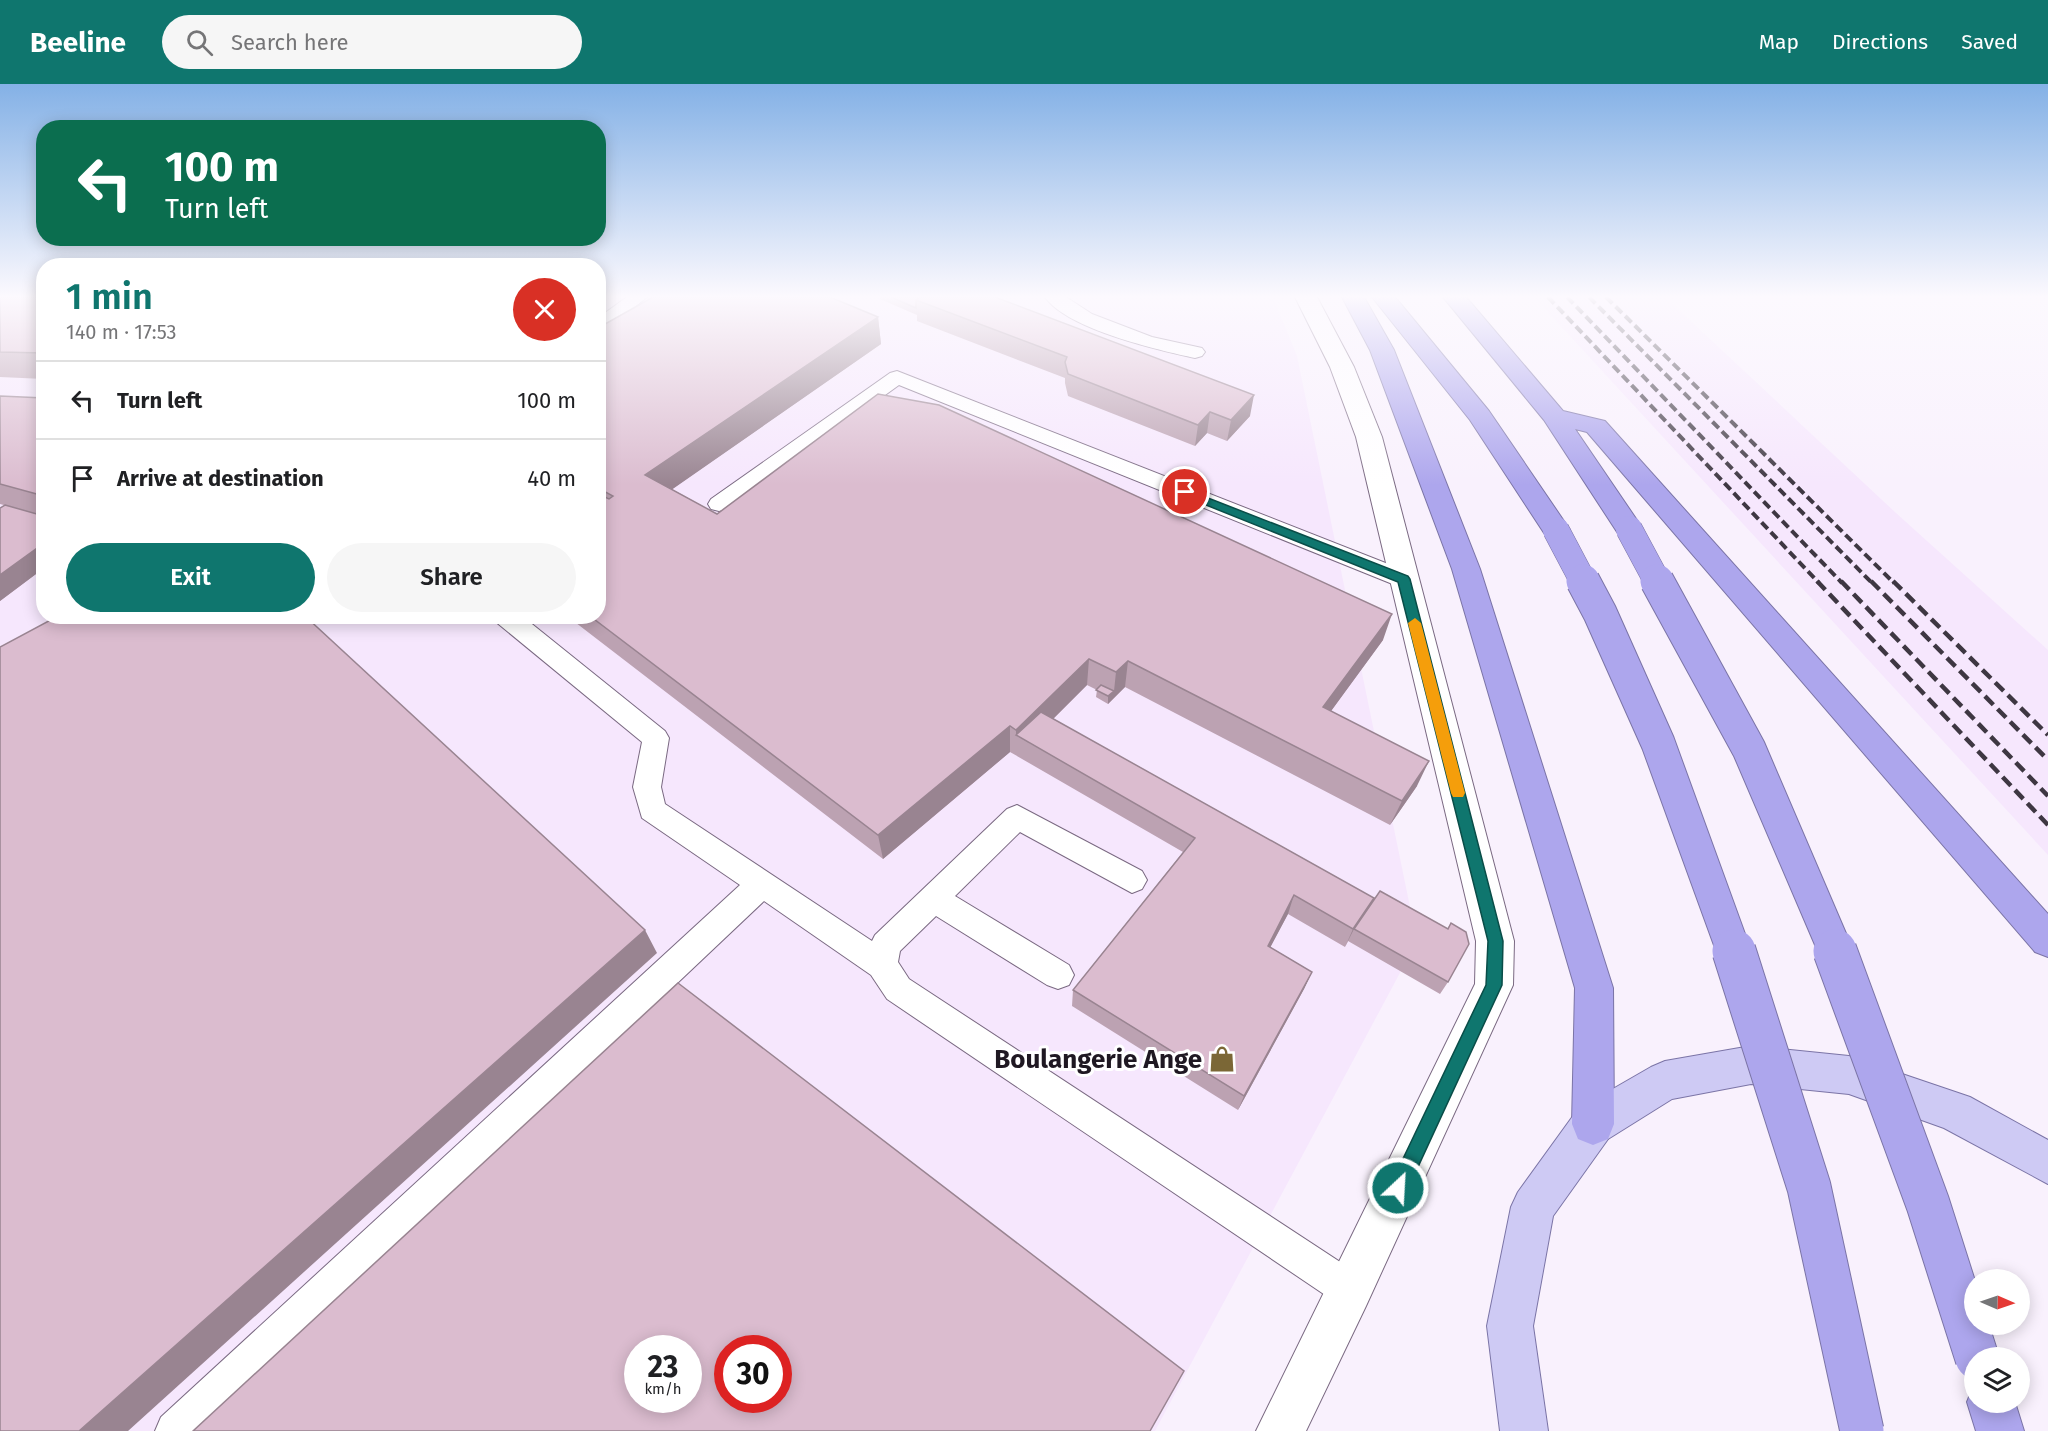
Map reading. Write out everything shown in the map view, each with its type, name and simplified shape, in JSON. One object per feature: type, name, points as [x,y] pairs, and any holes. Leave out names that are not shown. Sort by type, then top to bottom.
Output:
[{"type":"highway","points":[[1386,360],[1466,569],[1594,987],[1593,1124]]},
{"type":"highway","points":[[1434,360],[1480,416],[1556,530],[1600,613],[1658,743],[1726,926],[1809,1187],[1862,1431]]},
{"type":"highway","points":[[1507,360],[1554,416],[1629,529],[1749,749],[1828,931],[1928,1204],[1974,1347]]},
{"type":"highway","points":[[1554,416],[1596,426],[2048,940]]},
{"type":"highway","points":[[1994,1413],[2000,1431]]},
{"type":"main road","points":[[1524,1431],[1510,1326],[1533,1207],[1593,1124],[1665,1081],[1751,1065],[1849,1075],[1955,1111],[2048,1163]]},
{"type":"street","points":[[1280,1431],[1350,1290],[1494,985],[1496,941],[1369,437],[1338,360]]},
{"type":"lane","points":[[719,504],[897,377],[1404,579]]},
{"type":"lane","points":[[515,624],[656,738],[647,787],[652,810],[882,965],[898,989],[1350,1290]]},
{"type":"lane","points":[[882,965],[886,945],[1017,817],[1132,880]]},
{"type":"lane","points":[[175,1431],[762,884]]},
{"type":"lane","points":[[934,899],[1058,975]]},
{"type":"shaded area","points":[[0,360],[36,360],[36,624],[606,624],[606,360],[1298,360],[1417,941],[1155,1431],[0,1431]]},
{"type":"shaded area","points":[[1592,360],[1732,360],[1896,513],[2048,650],[2048,855]]},
{"type":"building","points":[[606,360],[815,360],[645,475],[717,514],[878,394],[939,405],[1392,614],[1323,707],[1429,761],[1402,801],[1128,661],[1116,672],[1089,659],[1016,730],[1010,726],[878,835],[601,624],[606,624],[606,498],[609,499],[613,496],[606,492]]},
{"type":"building","points":[[1066,360],[1161,360],[1254,395],[1231,420],[1210,412],[1198,425],[1068,374]]},
{"type":"building","points":[[0,396],[36,398],[36,494],[0,484]]},
{"type":"building","points":[[5,505],[36,514],[36,549],[0,575],[0,508]]},
{"type":"building","points":[[43,624],[314,624],[645,930],[79,1431],[0,1431],[0,647]]},
{"type":"building","points":[[1101,685],[1114,691],[1108,696],[1096,690]]},
{"type":"building","points":[[1041,712],[1374,898],[1353,929],[1294,895],[1268,946],[1312,972],[1244,1096],[1073,990],[1195,838],[1016,735]]},
{"type":"building","points":[[1380,891],[1448,929],[1451,923],[1466,932],[1469,944],[1448,982],[1354,929]]},
{"type":"building","points":[[678,983],[1184,1371],[1150,1431],[193,1431]]},
{"type":"railway","points":[[1608,360],[1819,583]]},
{"type":"railway","points":[[1627,360],[1842,583]]},
{"type":"railway","points":[[1651,360],[1872,583]]},
{"type":"railway","points":[[1669,360],[1894,583]]},
{"type":"railway","points":[[1817,581],[2048,825]]},
{"type":"railway","points":[[1841,581],[2048,796]]},
{"type":"railway","points":[[1871,581],[2048,760]]},
{"type":"railway","points":[[1893,581],[2048,735]]},
{"type":"slow traffic","points":[[1415,623],[1458,793]]},
{"type":"place","name":"Boulangerie Ange","points":[[1222,1059]]},
{"type":"route","points":[[1185,492],[1404,579],[1496,941],[1494,985],[1398,1188]]}]
